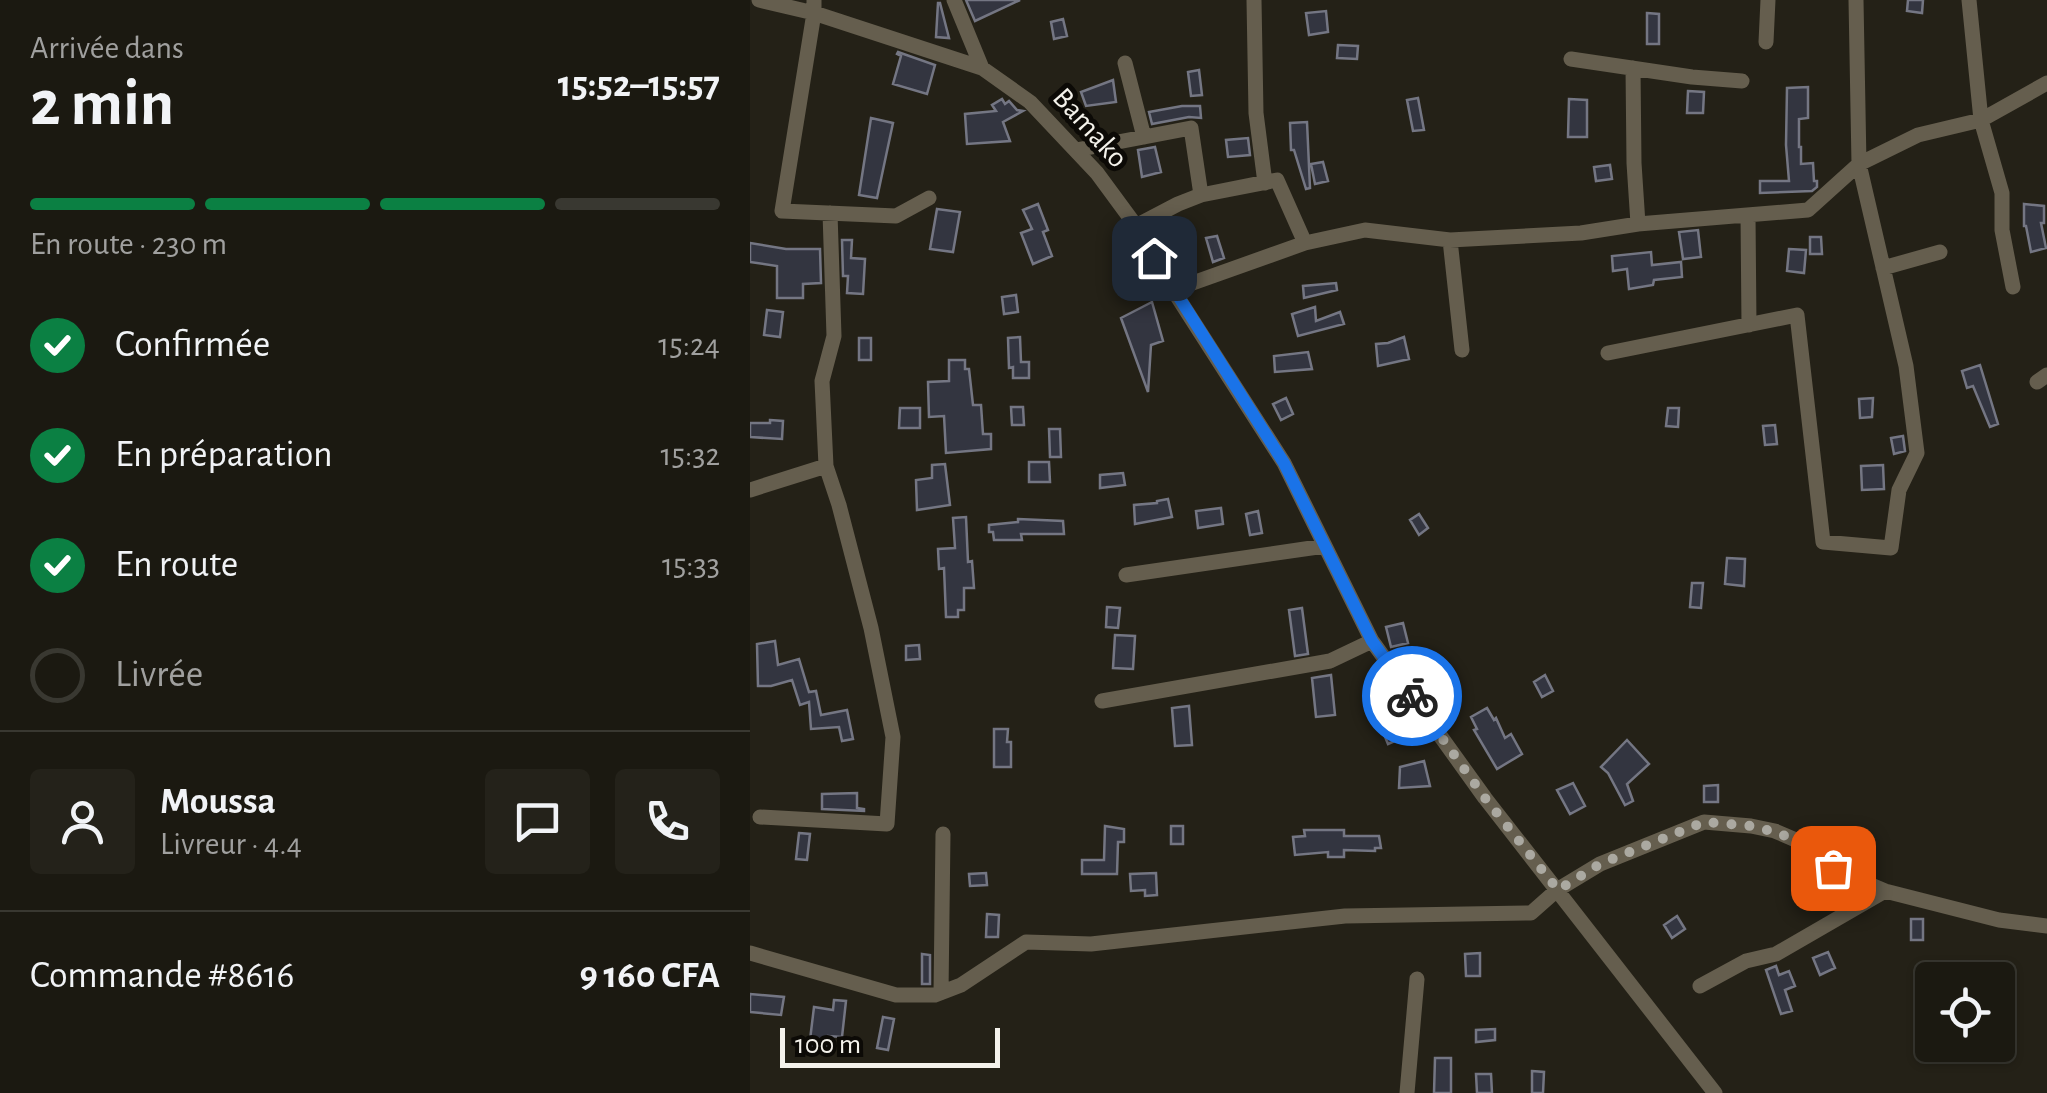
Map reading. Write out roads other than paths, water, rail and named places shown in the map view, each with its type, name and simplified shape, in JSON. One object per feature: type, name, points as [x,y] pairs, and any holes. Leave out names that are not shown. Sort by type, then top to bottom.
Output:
[{"type":"street","name":"Bamako","points":[[759,0],[814,7],[982,68],[1030,102],[1097,173],[1136,226],[1284,463],[1372,641],[1485,798],[1716,1093]]},
{"type":"street","points":[[954,0],[982,68]]},
{"type":"street","points":[[1254,0],[1256,113],[1265,182]]},
{"type":"street","points":[[1766,42],[1768,0]]},
{"type":"street","points":[[1608,353],[1797,315],[1823,542],[1891,548],[1899,490],[1917,453],[1906,366],[1859,164],[1856,0]]},
{"type":"street","points":[[1969,0],[1980,120],[2002,192],[2002,230],[2012,287]]},
{"type":"street","points":[[814,7],[782,211],[896,216],[929,198]]},
{"type":"street","points":[[1571,58],[1742,82]]},
{"type":"street","points":[[1126,63],[1144,137]]},
{"type":"street","points":[[1633,68],[1638,224]]},
{"type":"street","points":[[1173,290],[1306,243],[1366,230],[1450,240],[1808,210],[1859,164],[1918,135],[1980,120],[2047,83]]},
{"type":"street","points":[[1076,150],[1191,128],[1201,194]]},
{"type":"street","points":[[1136,226],[1201,194],[1276,180],[1306,243]]},
{"type":"street","points":[[760,817],[887,824],[893,737],[871,628],[840,504],[826,466],[822,381],[834,336],[830,213]]},
{"type":"street","points":[[1748,215],[1749,325]]},
{"type":"street","points":[[1450,240],[1462,350]]},
{"type":"street","points":[[1883,268],[1940,252]]},
{"type":"street","points":[[750,490],[826,466]]},
{"type":"street","points":[[1126,575],[1325,546]]},
{"type":"street","points":[[1102,701],[1330,661],[1372,641]]},
{"type":"street","points":[[750,953],[896,995],[935,995],[961,985],[1026,942],[1090,944],[1345,916],[1530,913],[1600,864],[1704,822],[1775,832],[1805,844],[1833,868],[1885,891],[1999,920],[2047,926]]},
{"type":"street","points":[[941,993],[943,834]]},
{"type":"street","points":[[1700,986],[1746,960],[1776,954],[1885,891]]},
{"type":"street","points":[[1408,1093],[1417,979]]}]
